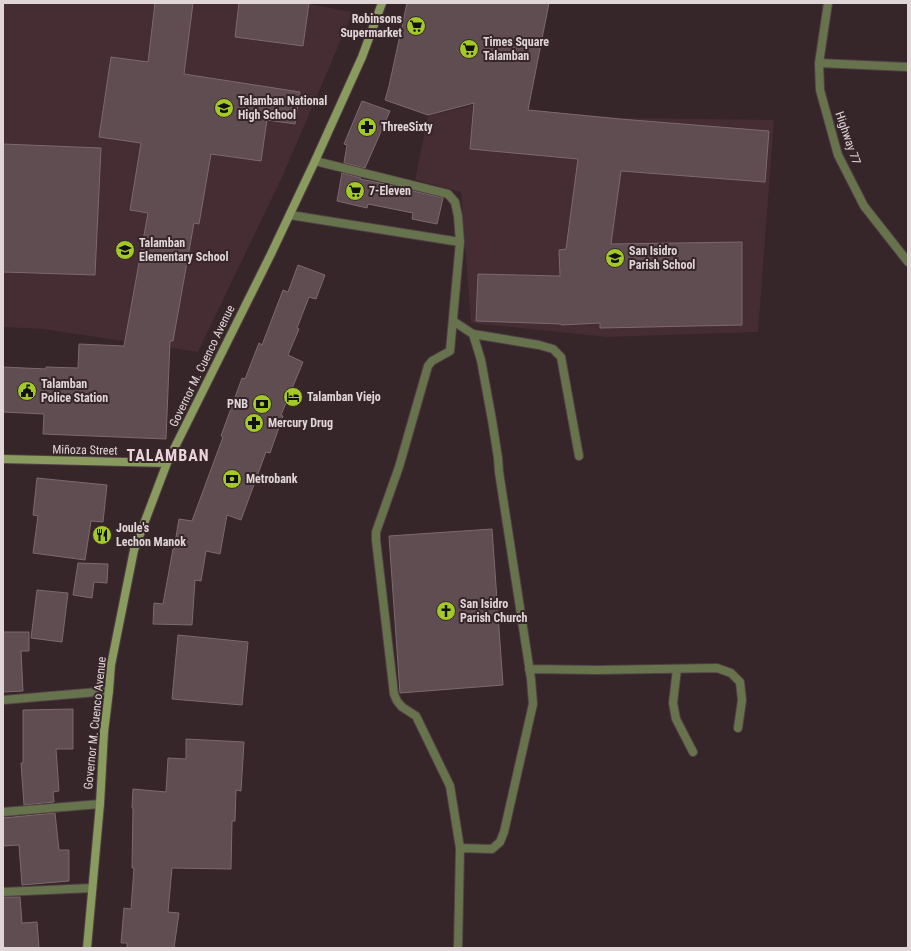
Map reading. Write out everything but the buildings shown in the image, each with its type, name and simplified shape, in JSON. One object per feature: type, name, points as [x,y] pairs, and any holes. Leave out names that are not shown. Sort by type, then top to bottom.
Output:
[{"type":"main road","name":"Governor M. Cuenco Avenue","points":[[86,948],[100,804],[104,732],[111,665],[134,550],[167,463],[290,215],[362,57],[382,3]]},
{"type":"main road","name":"Miñoza Street","points":[[3,459],[167,463]]},
{"type":"street","name":"Highway 77","points":[[828,3],[819,63],[820,90],[838,155],[864,206],[908,262]]},
{"type":"street","points":[[819,63],[908,67]]},
{"type":"street","points":[[315,161],[448,194],[455,202],[458,216],[460,242],[450,352],[432,360],[428,366],[399,467],[376,532],[394,694],[402,707],[416,716],[450,786],[460,848],[458,948]]},
{"type":"street","points":[[290,215],[460,242]]},
{"type":"street","points":[[453,322],[473,334],[538,345],[553,349],[561,357],[579,456]]},
{"type":"street","points":[[460,848],[492,849],[500,842],[504,832],[533,704],[531,679],[492,420],[481,360],[473,334]]},
{"type":"street","points":[[529,669],[598,670],[716,668],[731,672],[740,682],[742,700],[738,728]]},
{"type":"street","points":[[677,669],[673,703],[676,719],[693,752]]},
{"type":"street","points":[[3,700],[109,691]]},
{"type":"street","points":[[3,812],[100,804]]},
{"type":"street","points":[[3,892],[92,888]]},
{"type":"shaded area","name":"Talamban Elementary School","points":[[3,3],[303,3],[353,12],[284,173],[198,352],[42,329],[3,327]]},
{"type":"shaded area","name":"San Isidro Parish School","points":[[474,105],[621,118],[774,120],[758,332],[607,337],[471,323],[461,192],[415,180],[428,116]]},
{"type":"place","name":"Robinsons Supermarket","points":[[416,26]]},
{"type":"place","name":"Times Square Talamban","points":[[469,49]]},
{"type":"place","name":"Talamban National High School","points":[[224,108]]},
{"type":"place","name":"ThreeSixty","points":[[367,127]]},
{"type":"place","name":"7-Eleven","points":[[355,191]]},
{"type":"place","name":"Talamban Elementary School","points":[[125,250]]},
{"type":"place","name":"San Isidro Parish School","points":[[615,258]]},
{"type":"place","name":"Talamban Police Station","points":[[27,391]]},
{"type":"place","name":"Talamban Viejo","points":[[293,397]]},
{"type":"place","name":"PNB","points":[[262,404]]},
{"type":"place","name":"Mercury Drug","points":[[254,423]]},
{"type":"place","name":"Metrobank","points":[[232,479]]},
{"type":"place","name":"Joule's Lechon Manok","points":[[102,535]]},
{"type":"place","name":"San Isidro Parish Church","points":[[446,611]]},
{"type":"district","name":"TALAMBAN","points":[[168,455]]}]
